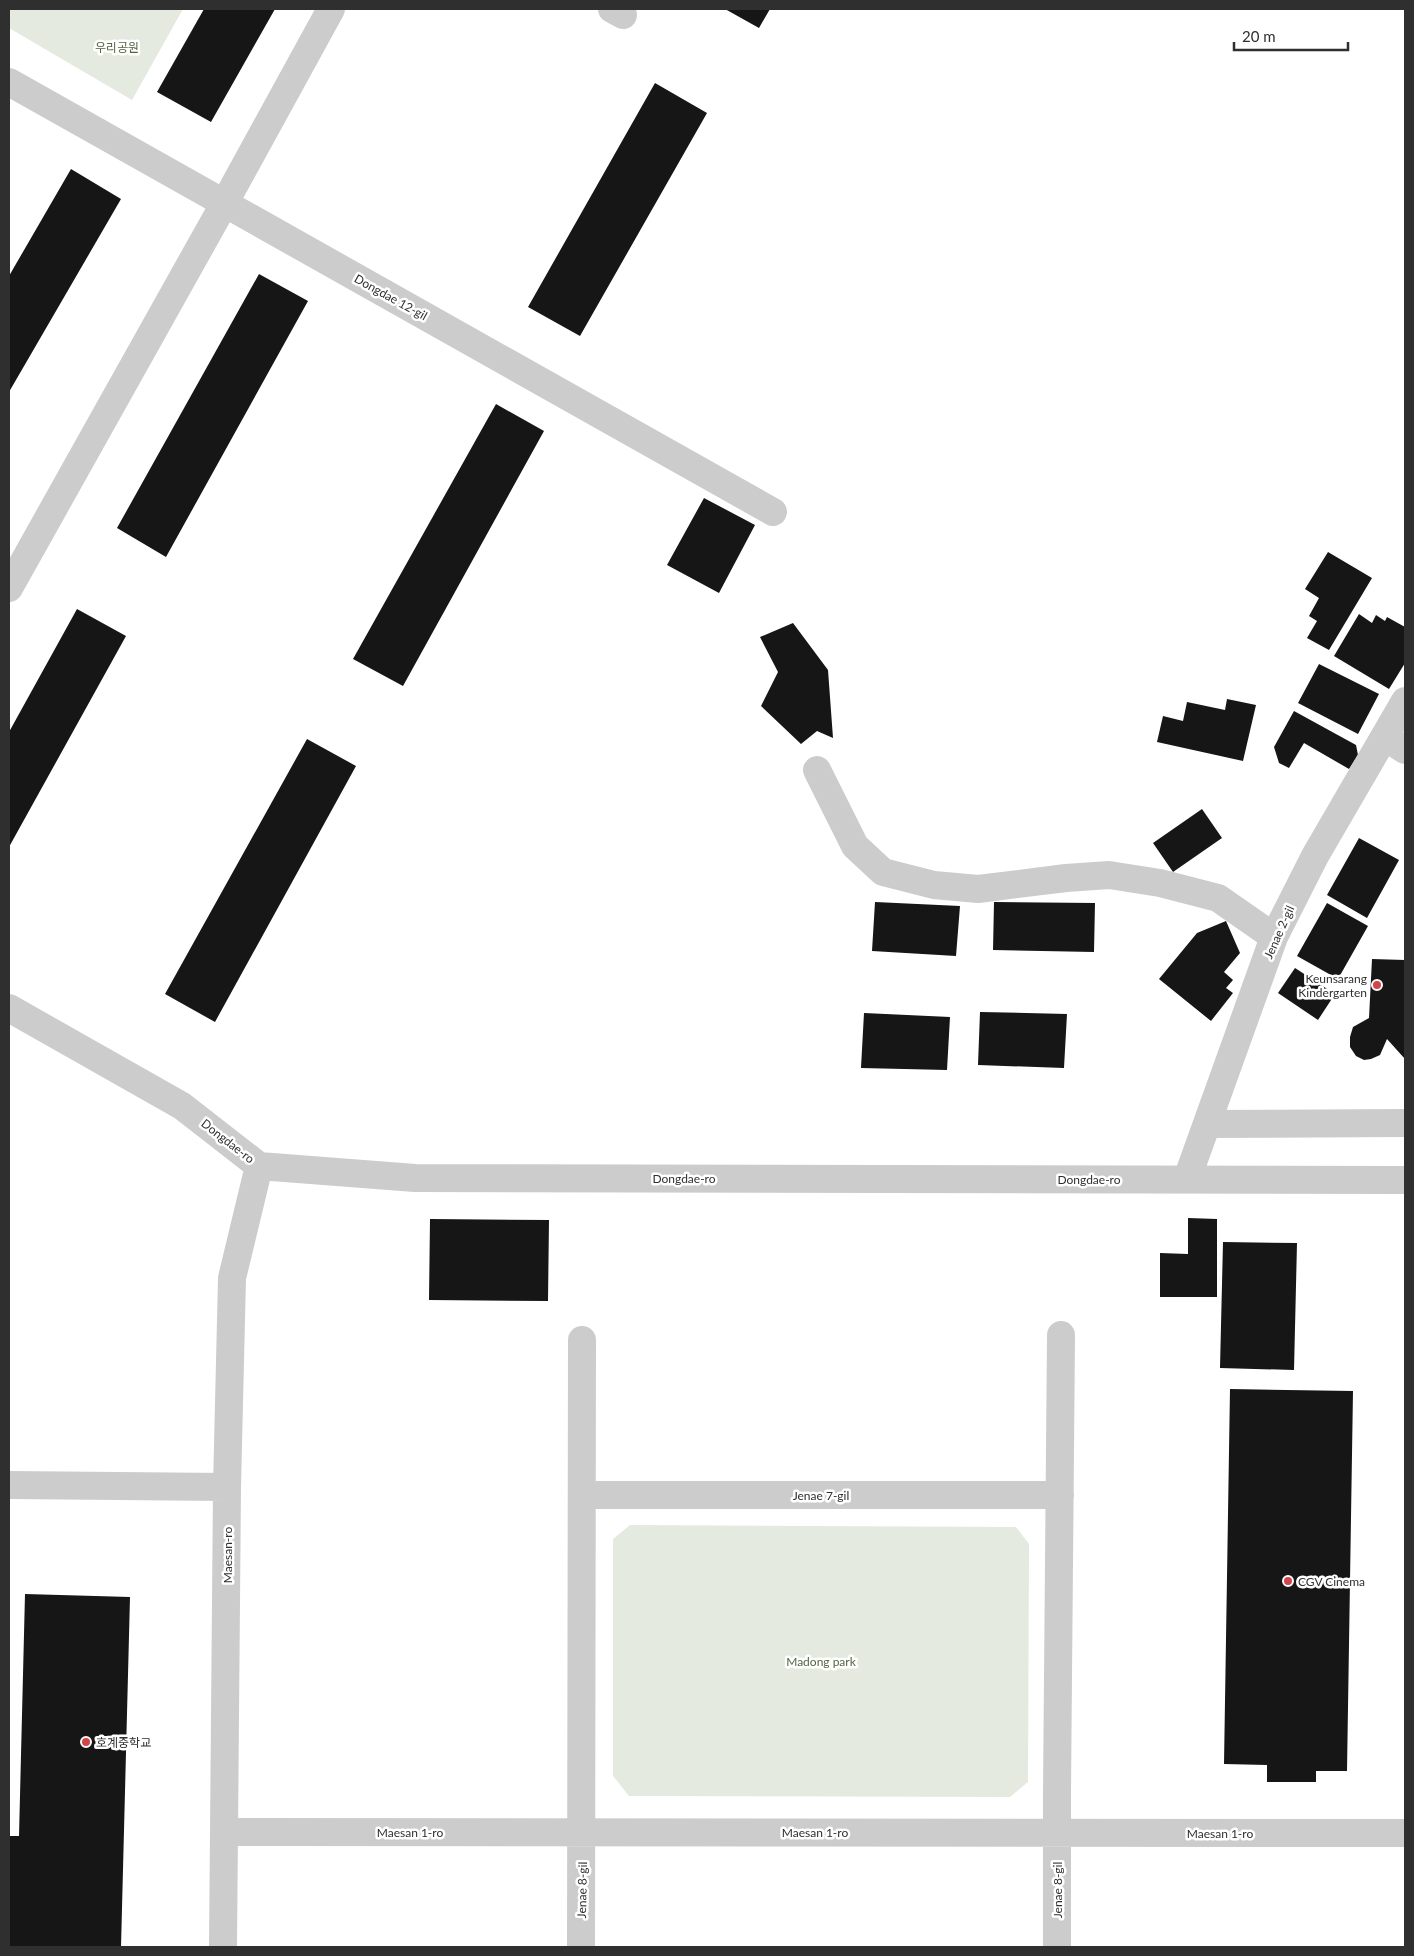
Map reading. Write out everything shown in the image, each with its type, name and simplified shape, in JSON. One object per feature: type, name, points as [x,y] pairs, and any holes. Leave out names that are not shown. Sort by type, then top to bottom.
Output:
[{"type":"street","points":[[9,588],[331,9]]},
{"type":"street","name":"Dongdae 12-gil","points":[[9,82],[773,512]]},
{"type":"street","name":"Jenae 2-gil","points":[[1187,1179],[1274,937],[1315,856],[1395,743],[1405,701]]},
{"type":"street","points":[[817,770],[855,846],[883,872],[934,885],[978,889],[1066,878],[1109,875],[1160,883],[1218,898],[1274,937]]},
{"type":"street","name":"Dongdae-ro","points":[[9,1008],[182,1106],[259,1166],[416,1178],[1405,1180]]},
{"type":"street","points":[[1207,1124],[1405,1123]]},
{"type":"street","name":"Maesan-ro","points":[[224,1947],[227,1487],[232,1278],[259,1166]]},
{"type":"street","points":[[1056,1832],[1061,1335]]},
{"type":"street","points":[[582,1340],[582,1832]]},
{"type":"street","points":[[9,1485],[227,1487]]},
{"type":"street","name":"Jenae 7-gil","points":[[582,1495],[1060,1496]]},
{"type":"street","name":"Maesan 1-ro","points":[[224,1832],[1405,1833]]},
{"type":"street","name":"Jenae 8-gil","points":[[581,1947],[582,1832]]},
{"type":"street","name":"Jenae 8-gil","points":[[1056,1832],[1057,1947]]},
{"type":"green space","name":"우리공원","points":[[9,9],[183,9],[132,100],[9,28]]},
{"type":"green space","name":"Madong park","points":[[630,1525],[1016,1527],[1029,1544],[1028,1782],[1010,1797],[629,1796],[613,1776],[613,1539]]},
{"type":"building","points":[[204,9],[275,9],[211,122],[157,92]]},
{"type":"building","points":[[725,9],[770,9],[759,28]]},
{"type":"building","points":[[655,83],[707,113],[580,336],[528,307]]},
{"type":"building","points":[[71,169],[121,199],[9,392],[9,276]]},
{"type":"building","points":[[259,274],[308,301],[166,557],[117,528]]},
{"type":"building","points":[[496,404],[544,431],[403,686],[353,659]]},
{"type":"building","points":[[704,498],[755,525],[719,593],[667,565]]},
{"type":"building","points":[[1328,552],[1372,578],[1329,650],[1307,638],[1317,621],[1309,616],[1319,598],[1305,589]]},
{"type":"building","points":[[77,609],[126,636],[9,847],[9,732]]},
{"type":"building","points":[[1359,614],[1372,623],[1376,615],[1385,621],[1387,617],[1405,627],[1405,663],[1389,689],[1334,656]]},
{"type":"building","points":[[793,623],[828,670],[833,738],[817,731],[801,744],[761,706],[778,672],[760,637]]},
{"type":"building","points":[[1319,664],[1379,694],[1358,734],[1298,703]]},
{"type":"building","points":[[1227,699],[1256,705],[1243,761],[1157,742],[1163,716],[1183,721],[1187,702],[1225,710]]},
{"type":"building","points":[[1294,711],[1356,745],[1358,755],[1349,769],[1304,743],[1289,768],[1279,763],[1274,747]]},
{"type":"building","points":[[307,739],[356,766],[215,1022],[165,994]]},
{"type":"building","points":[[1202,809],[1222,838],[1173,872],[1153,843]]},
{"type":"building","points":[[1359,838],[1399,860],[1367,918],[1327,895]]},
{"type":"building","points":[[875,902],[960,906],[956,956],[872,951]]},
{"type":"building","points":[[994,902],[1095,903],[1094,952],[993,950]]},
{"type":"building","points":[[1327,903],[1368,926],[1338,979],[1297,956]]},
{"type":"building","points":[[1226,921],[1240,953],[1224,972],[1233,980],[1226,988],[1233,993],[1211,1021],[1159,979],[1197,933]]},
{"type":"building","points":[[1372,959],[1405,960],[1405,1059],[1387,1039],[1380,1055],[1371,1059],[1364,1060],[1356,1056],[1350,1047],[1353,1027],[1369,1018]]},
{"type":"building","points":[[1295,968],[1335,994],[1318,1020],[1278,993]]},
{"type":"building","points":[[980,1012],[1067,1014],[1064,1068],[978,1065]]},
{"type":"building","points":[[864,1013],[950,1017],[947,1070],[861,1068]]},
{"type":"building","points":[[1188,1218],[1217,1219],[1217,1297],[1160,1297],[1160,1253],[1188,1254]]},
{"type":"building","points":[[430,1219],[549,1220],[548,1301],[429,1300]]},
{"type":"building","points":[[1223,1242],[1297,1243],[1294,1370],[1220,1368]]},
{"type":"building","points":[[1230,1389],[1353,1391],[1347,1771],[1316,1771],[1316,1782],[1267,1782],[1267,1765],[1224,1764]]},
{"type":"building","name":"호계중학교","points":[[25,1594],[130,1597],[121,1947],[9,1947],[9,1836],[19,1836]]},
{"type":"place","name":"Keunsarang Kindergarten","points":[[1377,985]]},
{"type":"place","name":"CGV Cinema","points":[[1288,1581]]},
{"type":"place","name":"호계중학교","points":[[86,1742]]}]
